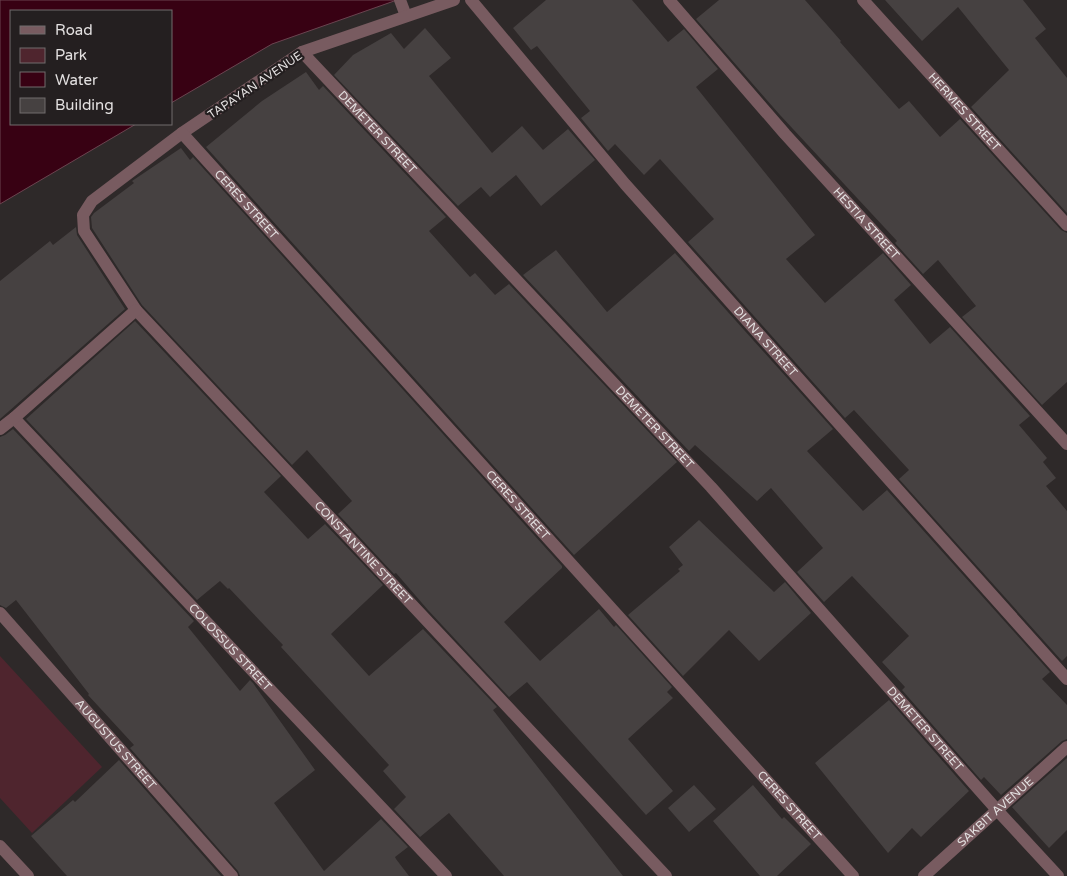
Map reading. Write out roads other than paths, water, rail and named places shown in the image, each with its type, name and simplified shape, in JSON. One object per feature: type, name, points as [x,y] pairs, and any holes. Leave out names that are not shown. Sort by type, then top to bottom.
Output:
[{"type":"street","name":"TAPAYAN AVENUE","points":[[82,215],[92,201],[182,133],[302,52],[403,8],[454,0]]},
{"type":"street","name":"DIANA STREET","points":[[471,0],[624,184],[1067,679]]},
{"type":"street","name":"HESTIA STREET","points":[[669,0],[785,134],[1067,444]]},
{"type":"street","name":"HERMES STREET","points":[[862,0],[1067,225]]},
{"type":"street","name":"DEMETER STREET","points":[[302,52],[711,487],[1058,876]]},
{"type":"street","name":"CERES STREET","points":[[182,133],[853,876]]},
{"type":"street","name":"CONSTANTINE STREET","points":[[82,215],[84,231],[136,310],[666,876]]},
{"type":"street","points":[[0,429],[136,310]]},
{"type":"street","name":"COLOSSUS STREET","points":[[14,418],[446,876]]},
{"type":"street","name":"AUGUSTUS STREET","points":[[0,613],[232,876]]},
{"type":"street","name":"SAKBIT AVENUE","points":[[924,876],[1067,747]]},
{"type":"street","points":[[0,846],[28,876]]},
{"type":"water","points":[[0,0],[397,0],[272,44],[172,102],[172,10],[10,10],[10,125],[134,125],[0,204]]}]
